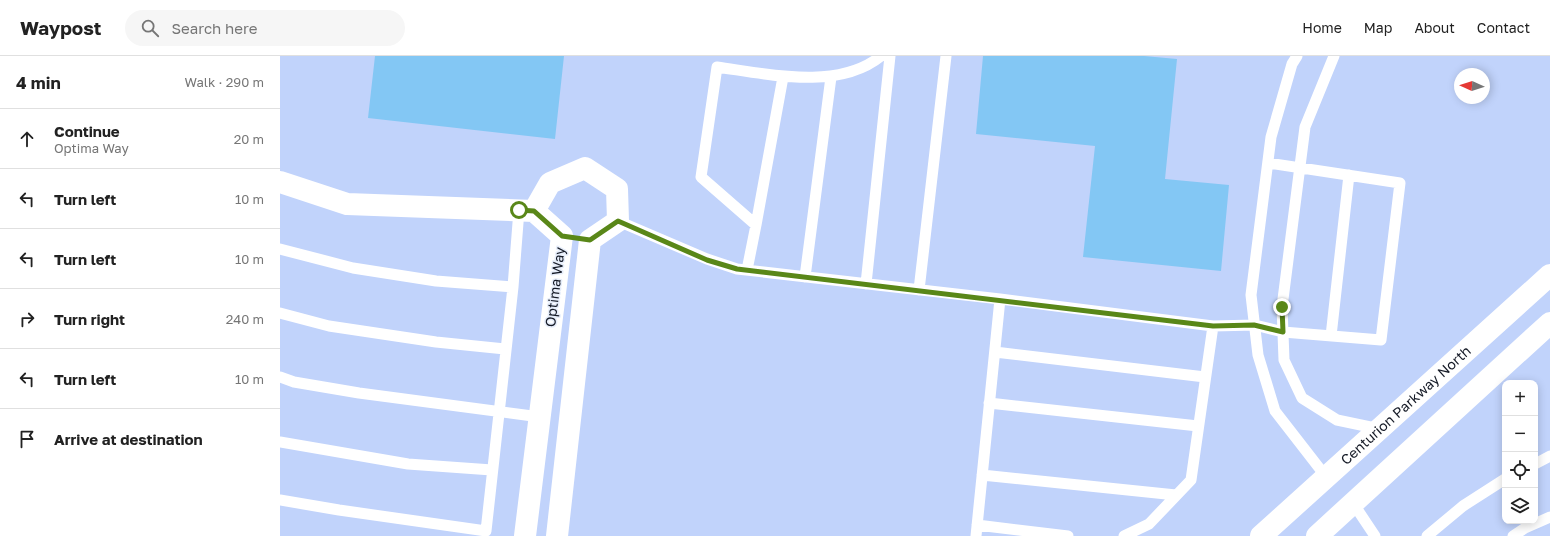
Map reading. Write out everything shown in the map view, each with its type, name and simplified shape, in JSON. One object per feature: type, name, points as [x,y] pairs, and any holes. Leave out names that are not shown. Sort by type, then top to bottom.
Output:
[{"type":"street","points":[[280,182],[347,204],[526,210],[550,183],[585,168],[618,189],[618,221],[590,240],[562,236]]},
{"type":"street","name":"Optima Way","points":[[525,536],[562,236],[526,210]]},
{"type":"street","points":[[557,536],[590,240]]},
{"type":"street","name":"Centurion Parkway North","points":[[1261,536],[1550,275]]},
{"type":"street","points":[[1317,536],[1550,323]]},
{"type":"lane","points":[[756,225],[701,177],[717,67],[782,77],[831,77],[872,64],[881,56]]},
{"type":"lane","points":[[866,284],[890,56]]},
{"type":"lane","points":[[919,290],[946,56]]},
{"type":"lane","points":[[1297,56],[1292,64],[1271,137],[1251,295],[1258,354],[1275,411],[1327,478]]},
{"type":"lane","points":[[1334,56],[1305,127],[1282,307],[1284,360],[1302,398],[1337,420],[1381,429]]},
{"type":"lane","points":[[747,270],[782,77]]},
{"type":"lane","points":[[805,277],[831,77]]},
{"type":"lane","points":[[618,221],[707,260],[737,269],[1000,299],[1213,326],[1254,325],[1283,332],[1381,340],[1400,183],[1349,174],[1268,163]]},
{"type":"lane","points":[[1331,336],[1349,174]]},
{"type":"lane","points":[[280,500],[486,533],[505,349],[513,287],[526,210]]},
{"type":"lane","points":[[280,249],[352,268],[436,281],[513,287]]},
{"type":"lane","points":[[976,536],[1000,299]]},
{"type":"lane","points":[[280,313],[329,326],[436,342],[505,349]]},
{"type":"lane","points":[[1124,536],[1149,524],[1190,480],[1213,326]]},
{"type":"lane","points":[[995,352],[1206,377]]},
{"type":"lane","points":[[280,377],[294,382],[540,417]]},
{"type":"lane","points":[[989,403],[1198,426]]},
{"type":"lane","points":[[280,442],[408,464],[492,470]]},
{"type":"lane","points":[[1538,462],[1550,456]]},
{"type":"lane","points":[[982,475],[1176,495]]},
{"type":"lane","points":[[1427,536],[1463,506],[1502,481]]},
{"type":"lane","points":[[1353,503],[1375,536]]},
{"type":"lane","points":[[1513,536],[1525,528],[1550,517]]},
{"type":"lane","points":[[977,525],[1068,536]]},
{"type":"shaded area","points":[[280,56],[1550,56],[1550,536],[280,536]]},
{"type":"building","points":[[375,56],[564,56],[555,139],[368,118]]},
{"type":"building","points":[[983,56],[1144,56],[1177,59],[1165,179],[1229,185],[1221,271],[1083,257],[1095,146],[976,134]]},
{"type":"route","points":[[519,210],[534,211],[562,236],[590,240],[618,221],[707,260],[737,269],[1000,299],[1213,326],[1254,325],[1283,332],[1282,307]]}]
